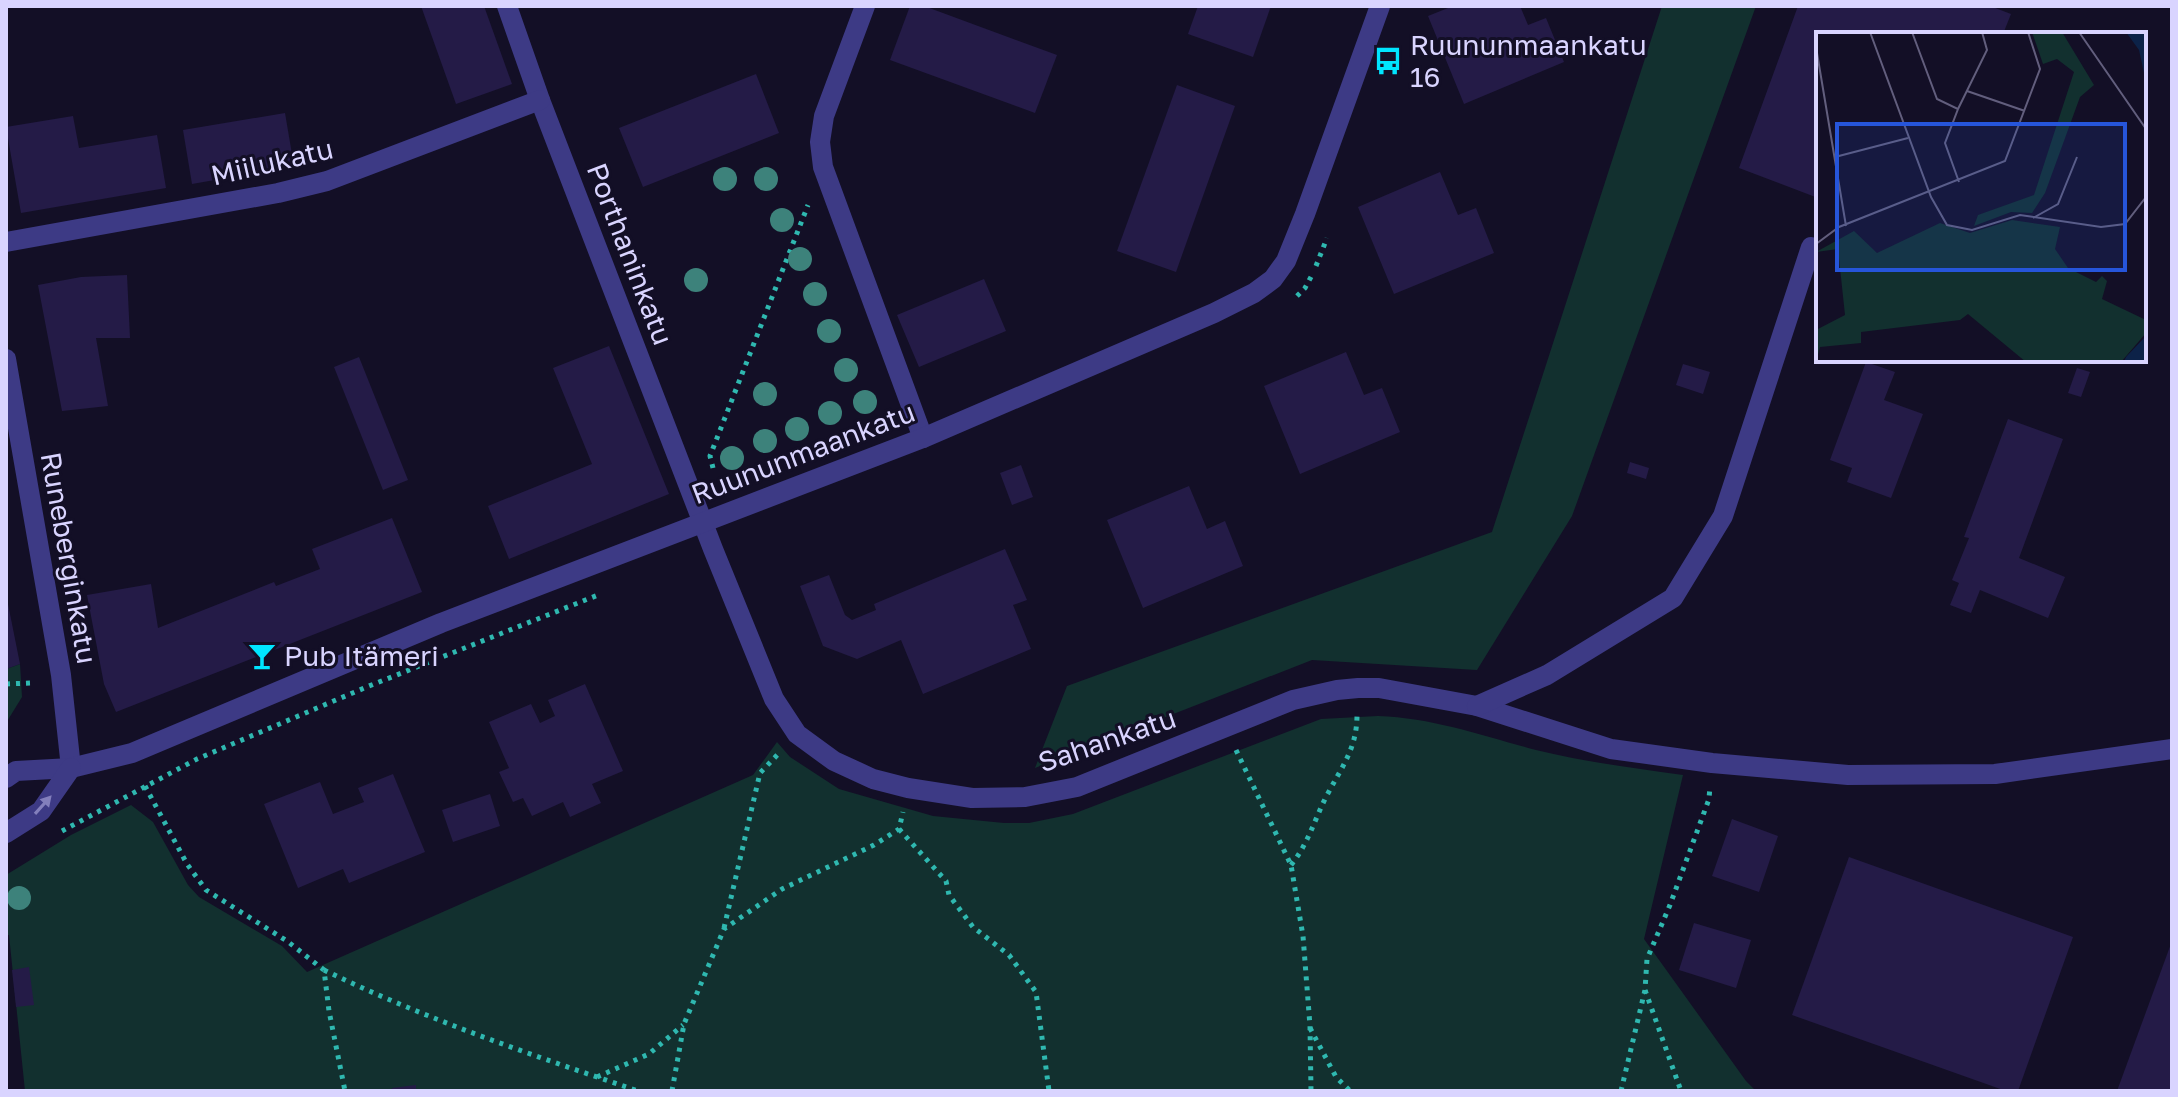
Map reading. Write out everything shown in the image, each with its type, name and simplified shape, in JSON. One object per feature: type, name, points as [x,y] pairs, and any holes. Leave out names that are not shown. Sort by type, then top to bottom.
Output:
[{"type":"street","name":"Porthaninkatu","points":[[507,6],[540,100],[703,521]]},
{"type":"street","points":[[865,6],[824,116],[820,142],[823,167],[923,438]]},
{"type":"street","name":"Ruununmaankatu","points":[[6,778],[16,771],[71,768],[132,753],[441,623],[923,438],[1254,293],[1273,279],[1286,261],[1380,6]]},
{"type":"street","name":"Miilukatu","points":[[6,242],[278,193],[327,181],[540,100]]},
{"type":"street","points":[[1477,706],[1547,675],[1673,598],[1723,516],[1811,247]]},
{"type":"street","name":"Runeberginkatu","points":[[6,359],[61,675],[71,768]]},
{"type":"street","name":"Sahankatu","points":[[703,521],[774,699],[797,734],[847,767],[873,779],[972,798],[1038,794],[1077,787],[1293,700],[1358,688],[1379,688],[1477,706],[1611,749],[1712,763],[1848,775],[1995,774],[2172,749]]},
{"type":"street","points":[[6,833],[41,811],[71,768]]},
{"type":"path","points":[[716,477],[710,456],[809,202],[827,180]]},
{"type":"path","points":[[57,833],[197,759],[354,692],[602,593]]},
{"type":"path","points":[[6,684],[30,683]]},
{"type":"path","points":[[1291,865],[1310,838],[1326,797],[1340,775],[1353,744],[1357,728],[1358,688]]},
{"type":"path","points":[[1225,728],[1291,865],[1303,936],[1311,1091]]},
{"type":"path","points":[[672,1091],[684,1024],[724,929],[760,773],[797,734]]},
{"type":"path","points":[[1621,1091],[1645,990],[1647,959],[1709,799],[1712,763]]},
{"type":"path","points":[[145,786],[187,864],[206,890],[287,941],[324,970],[505,1046],[638,1091]]},
{"type":"path","points":[[724,929],[782,889],[874,845],[899,829],[908,788]]},
{"type":"path","points":[[899,829],[946,881],[949,895],[973,927],[1009,955],[1036,992],[1049,1091]]},
{"type":"path","points":[[324,970],[345,1091]]},
{"type":"path","points":[[1645,990],[1681,1091]]},
{"type":"path","points":[[597,1077],[649,1054],[684,1024]]},
{"type":"path","points":[[1310,1026],[1336,1077],[1350,1091]]},
{"type":"green space","points":[[1662,6],[1756,6],[1572,516],[1477,670],[1312,660],[1035,768],[1067,686],[1492,532]]},
{"type":"green space","points":[[20,664],[22,697],[6,723],[6,669]]},
{"type":"green space","points":[[1378,716],[1439,724],[1572,758],[1683,775],[1644,939],[1756,1091],[25,1091],[9,935],[6,935],[6,875],[71,835],[131,805],[153,822],[188,885],[199,897],[282,946],[307,972],[753,775],[777,742],[790,757],[839,789],[933,816],[1029,823],[1073,814],[1321,719]]},
{"type":"building","points":[[421,6],[484,6],[512,84],[456,104]]},
{"type":"building","points":[[910,6],[924,6],[1057,55],[1035,113],[890,60]]},
{"type":"building","points":[[1198,6],[1271,6],[1253,57],[1188,34]]},
{"type":"building","points":[[1453,6],[1520,6],[1528,25],[1546,18],[1564,62],[1464,104],[1428,16]]},
{"type":"building","points":[[1798,6],[1990,6],[2011,14],[2004,32],[1816,32],[1816,197],[1739,168]]},
{"type":"building","points":[[756,74],[779,133],[643,187],[619,128]]},
{"type":"building","points":[[1177,85],[1235,106],[1176,272],[1117,251]]},
{"type":"building","points":[[285,113],[294,166],[192,184],[183,130]]},
{"type":"building","points":[[73,116],[79,148],[157,135],[166,188],[21,213],[6,127]]},
{"type":"building","points":[[1440,172],[1458,215],[1476,208],[1494,253],[1394,294],[1358,207]]},
{"type":"building","points":[[127,275],[130,338],[96,338],[108,406],[62,411],[38,285],[81,277]]},
{"type":"building","points":[[984,279],[1006,331],[919,367],[897,315]]},
{"type":"building","points":[[609,346],[669,494],[509,559],[488,506],[592,464],[553,368]]},
{"type":"building","points":[[1346,352],[1364,395],[1382,388],[1400,432],[1300,474],[1264,386]]},
{"type":"building","points":[[359,357],[408,480],[383,490],[334,367]]},
{"type":"building","points":[[1866,362],[1895,372],[1884,400],[1923,414],[1891,498],[1847,482],[1852,468],[1830,460]]},
{"type":"building","points":[[1683,364],[1710,372],[1703,394],[1676,385]]},
{"type":"building","points":[[2077,368],[2090,372],[2081,397],[2068,393]]},
{"type":"building","points":[[2008,419],[2063,439],[2019,558],[2065,577],[2048,618],[1980,590],[1971,613],[1950,605],[1959,583],[1952,580],[1969,538],[1964,537]]},
{"type":"building","points":[[1630,462],[1649,468],[1646,479],[1627,473]]},
{"type":"building","points":[[1021,465],[1033,497],[1012,505],[1000,473]]},
{"type":"building","points":[[1189,486],[1207,529],[1225,521],[1243,566],[1143,608],[1107,520]]},
{"type":"building","points":[[392,518],[422,592],[116,712],[104,684],[87,595],[151,584],[158,628],[274,582],[276,586],[320,569],[312,549]]},
{"type":"building","points":[[1005,549],[1027,600],[1013,605],[1031,649],[923,694],[901,640],[857,659],[823,646],[800,586],[829,575],[845,615],[852,620],[876,610],[874,604]]},
{"type":"building","points":[[6,594],[20,664],[6,669]]},
{"type":"building","points":[[585,684],[623,771],[592,784],[601,803],[570,817],[563,802],[532,816],[523,798],[513,802],[499,772],[509,768],[489,722],[531,704],[540,723],[555,716],[548,700]]},
{"type":"building","points":[[393,774],[425,852],[349,883],[343,869],[298,888],[264,804],[320,782],[333,814],[364,802],[358,788]]},
{"type":"building","points":[[490,794],[500,826],[453,842],[442,810]]},
{"type":"building","points":[[1732,819],[1778,836],[1759,892],[1712,876]]},
{"type":"building","points":[[1849,857],[2073,937],[2018,1091],[2006,1091],[1792,1015]]},
{"type":"building","points":[[1694,923],[1751,940],[1736,988],[1679,970]]},
{"type":"building","points":[[2172,941],[2172,1091],[2117,1091]]},
{"type":"building","points":[[29,967],[34,1005],[16,1007],[12,970]]},
{"type":"building","points":[[416,1085],[416,1091],[393,1091],[392,1088]]},
{"type":"place","name":"Ruununmaankatu 16","points":[[1388,61]]},
{"type":"place","name":"Pub Itämeri","points":[[262,656]]}]
